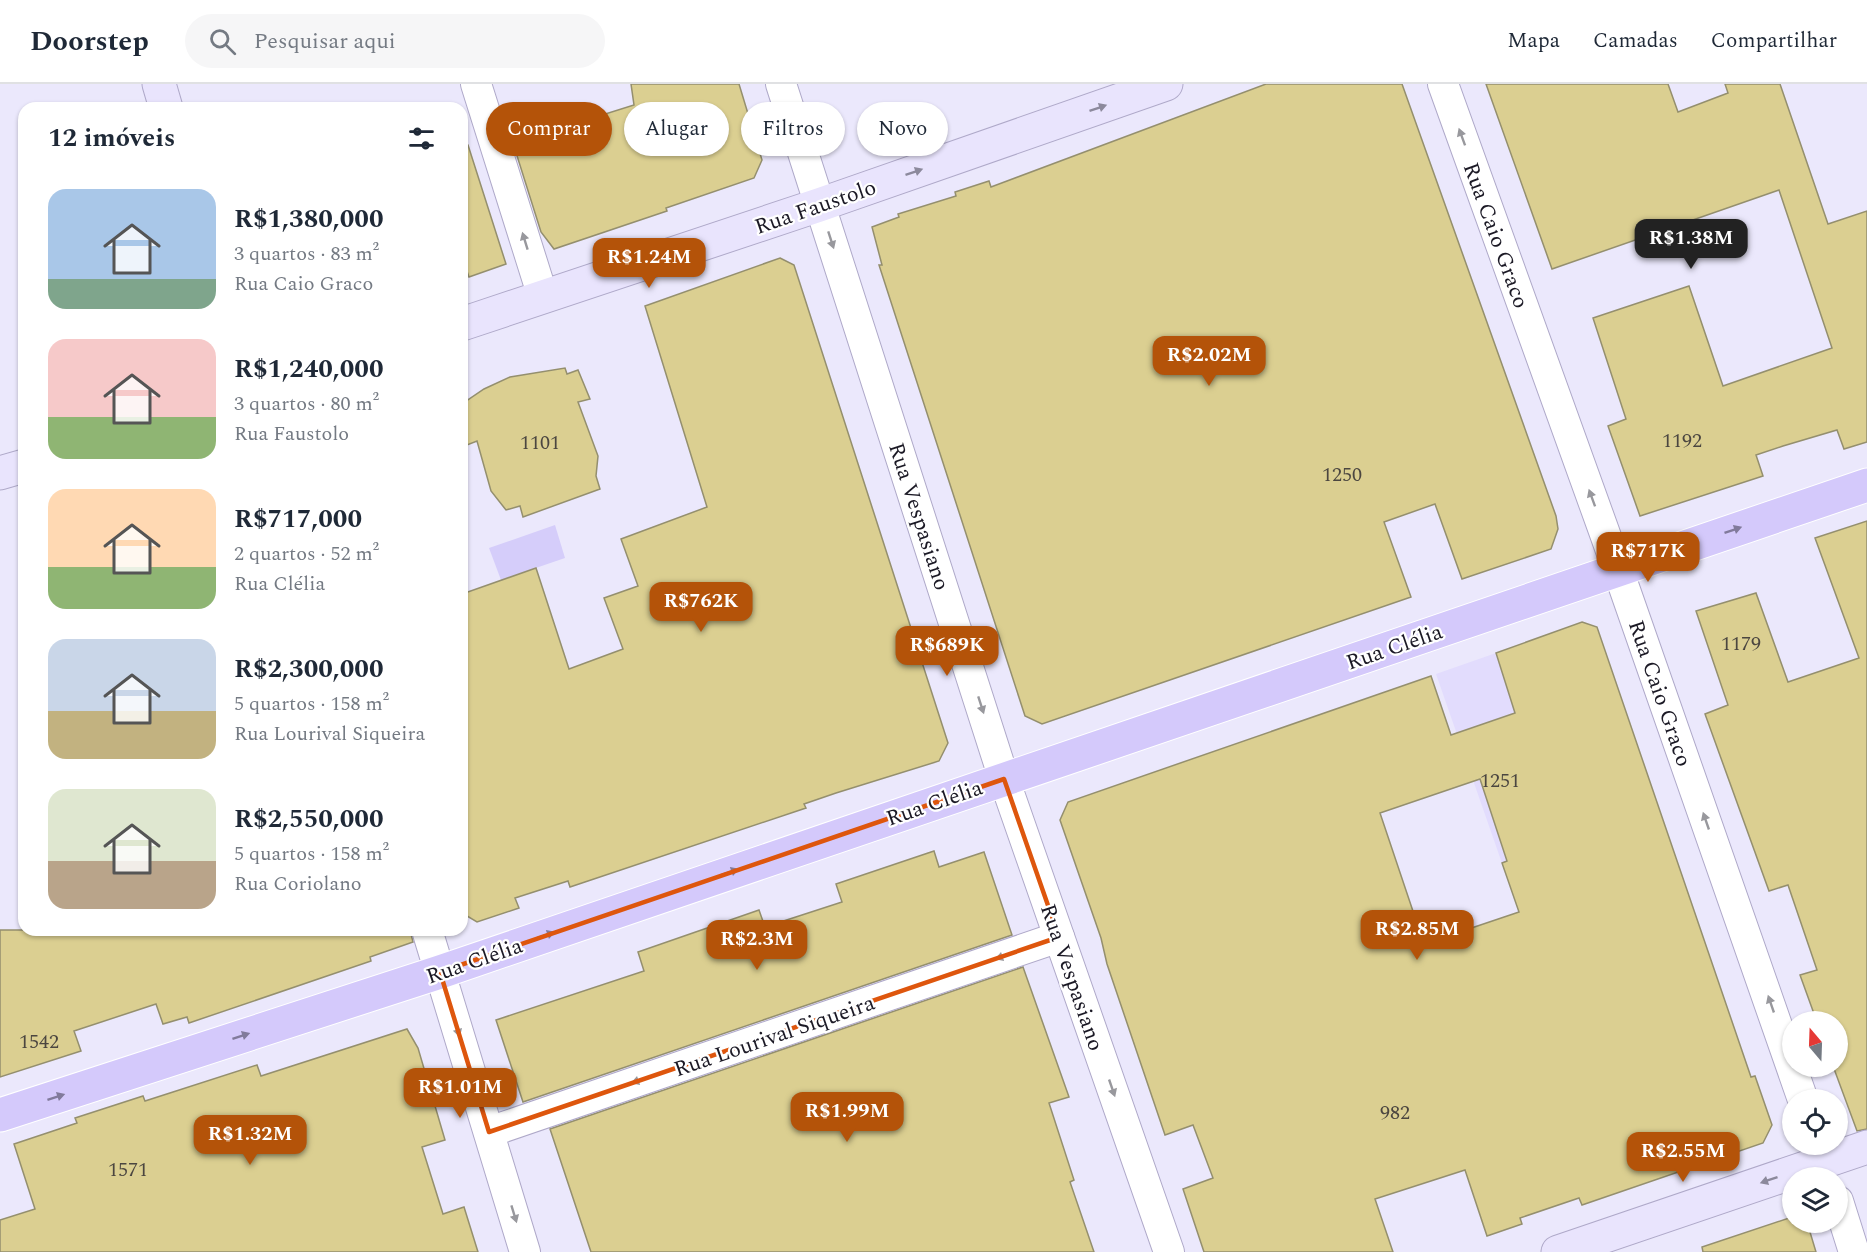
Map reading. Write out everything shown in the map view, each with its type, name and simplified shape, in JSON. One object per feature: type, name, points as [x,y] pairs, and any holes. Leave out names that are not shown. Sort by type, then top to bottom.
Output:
[{"type":"main road","name":"Rua Clélia","points":[[0,1115],[440,972],[1867,485]]},
{"type":"street","points":[[159,84],[164,102]]},
{"type":"street","points":[[476,84],[543,297]]},
{"type":"street","name":"Rua Vespasiano","points":[[781,84],[1004,779],[1169,1252]]},
{"type":"street","name":"Rua Faustolo","points":[[468,322],[819,205],[1166,84]]},
{"type":"street","name":"Rua Caio Graco","points":[[1443,84],[1618,570],[1799,1089]]},
{"type":"street","points":[[0,473],[18,468]]},
{"type":"street","points":[[429,936],[525,1252]]},
{"type":"street","name":"Rua Lourival Siqueira","points":[[489,1132],[1059,937]]},
{"type":"street","points":[[1558,1252],[1867,1147]]},
{"type":"street","points":[[1848,1233],[1854,1252]]},
{"type":"highlighted area","points":[[1004,779],[1059,937],[489,1132],[440,972]]},
{"type":"shaded area","points":[[555,525],[565,558],[501,580],[489,548]]},
{"type":"shaded area","points":[[1496,653],[1581,918],[1519,912],[1436,674]]},
{"type":"building","points":[[631,84],[739,84],[744,102],[741,102],[741,156],[761,156],[762,160],[754,178],[666,208],[667,211],[554,249],[541,232],[517,156],[612,156],[612,112],[624,108],[624,156],[729,156],[729,102],[634,102]]},
{"type":"building","points":[[1266,84],[1402,84],[1556,516],[1558,529],[1551,549],[1462,579],[1435,504],[1384,522],[1411,597],[1042,724],[1025,716],[879,265],[882,265],[872,227],[899,217],[898,214],[956,196],[955,192],[989,181],[991,187]]},
{"type":"building","points":[[1486,84],[1668,84],[1678,112],[1728,93],[1725,84],[1780,84],[1828,224],[1867,211],[1867,442],[1844,449],[1837,430],[1783,446],[1756,455],[1763,476],[1640,516],[1608,426],[1626,419],[1593,318],[1689,286],[1723,386],[1832,348],[1779,190],[1552,269]]},
{"type":"building","points":[[468,145],[506,264],[469,277],[468,274]]},
{"type":"building","points":[[780,258],[794,265],[948,743],[939,761],[836,793],[804,804],[806,808],[570,887],[568,881],[515,898],[519,908],[477,922],[468,917],[468,592],[536,568],[569,669],[623,649],[604,598],[638,586],[621,539],[707,507],[645,306]]},
{"type":"building","points":[[565,368],[567,374],[578,370],[590,399],[578,402],[598,456],[596,476],[600,489],[523,517],[520,506],[506,510],[491,491],[477,441],[468,445],[468,400],[484,389],[510,377]]},
{"type":"building","points":[[1867,521],[1867,1129],[1857,1131],[1848,1107],[1848,1089],[1841,1089],[1837,1077],[1848,1077],[1848,1011],[1813,1011],[1800,975],[1817,970],[1788,885],[1769,891],[1705,714],[1728,705],[1696,611],[1756,593],[1788,682],[1859,658],[1815,538]]},
{"type":"building","points":[[1582,622],[1597,627],[1751,1077],[1755,1076],[1772,1125],[1763,1143],[1582,1205],[1579,1198],[1520,1218],[1522,1224],[1487,1236],[1465,1170],[1375,1199],[1393,1252],[1204,1252],[1183,1189],[1213,1178],[1193,1125],[1165,1135],[1060,820],[1068,802],[1431,676],[1451,735],[1515,713],[1496,653]],"holes":[[[1480,779],[1507,861],[1502,863],[1519,912],[1424,944],[1380,813]]]},
{"type":"building","points":[[934,851],[939,867],[984,852],[1012,935],[523,1102],[496,1020],[644,971],[638,952],[759,910],[765,927],[842,902],[836,884]]},
{"type":"building","points":[[0,930],[18,930],[18,936],[412,936],[413,942],[370,957],[371,961],[189,1023],[187,1017],[163,1024],[156,1004],[74,1031],[81,1051],[0,1077]]},
{"type":"building","points":[[1023,967],[1069,1097],[1049,1103],[1074,1180],[1070,1182],[1094,1252],[591,1252],[550,1129]]},
{"type":"building","points":[[407,1029],[418,1048],[445,1140],[422,1147],[443,1214],[464,1207],[478,1252],[0,1252],[0,1220],[35,1209],[14,1144],[77,1123],[75,1118],[143,1096],[145,1101],[257,1065],[261,1076]]},
{"type":"building","points":[[1782,1220],[1782,1233],[1810,1233],[1816,1252],[1703,1252],[1702,1247]]}]
